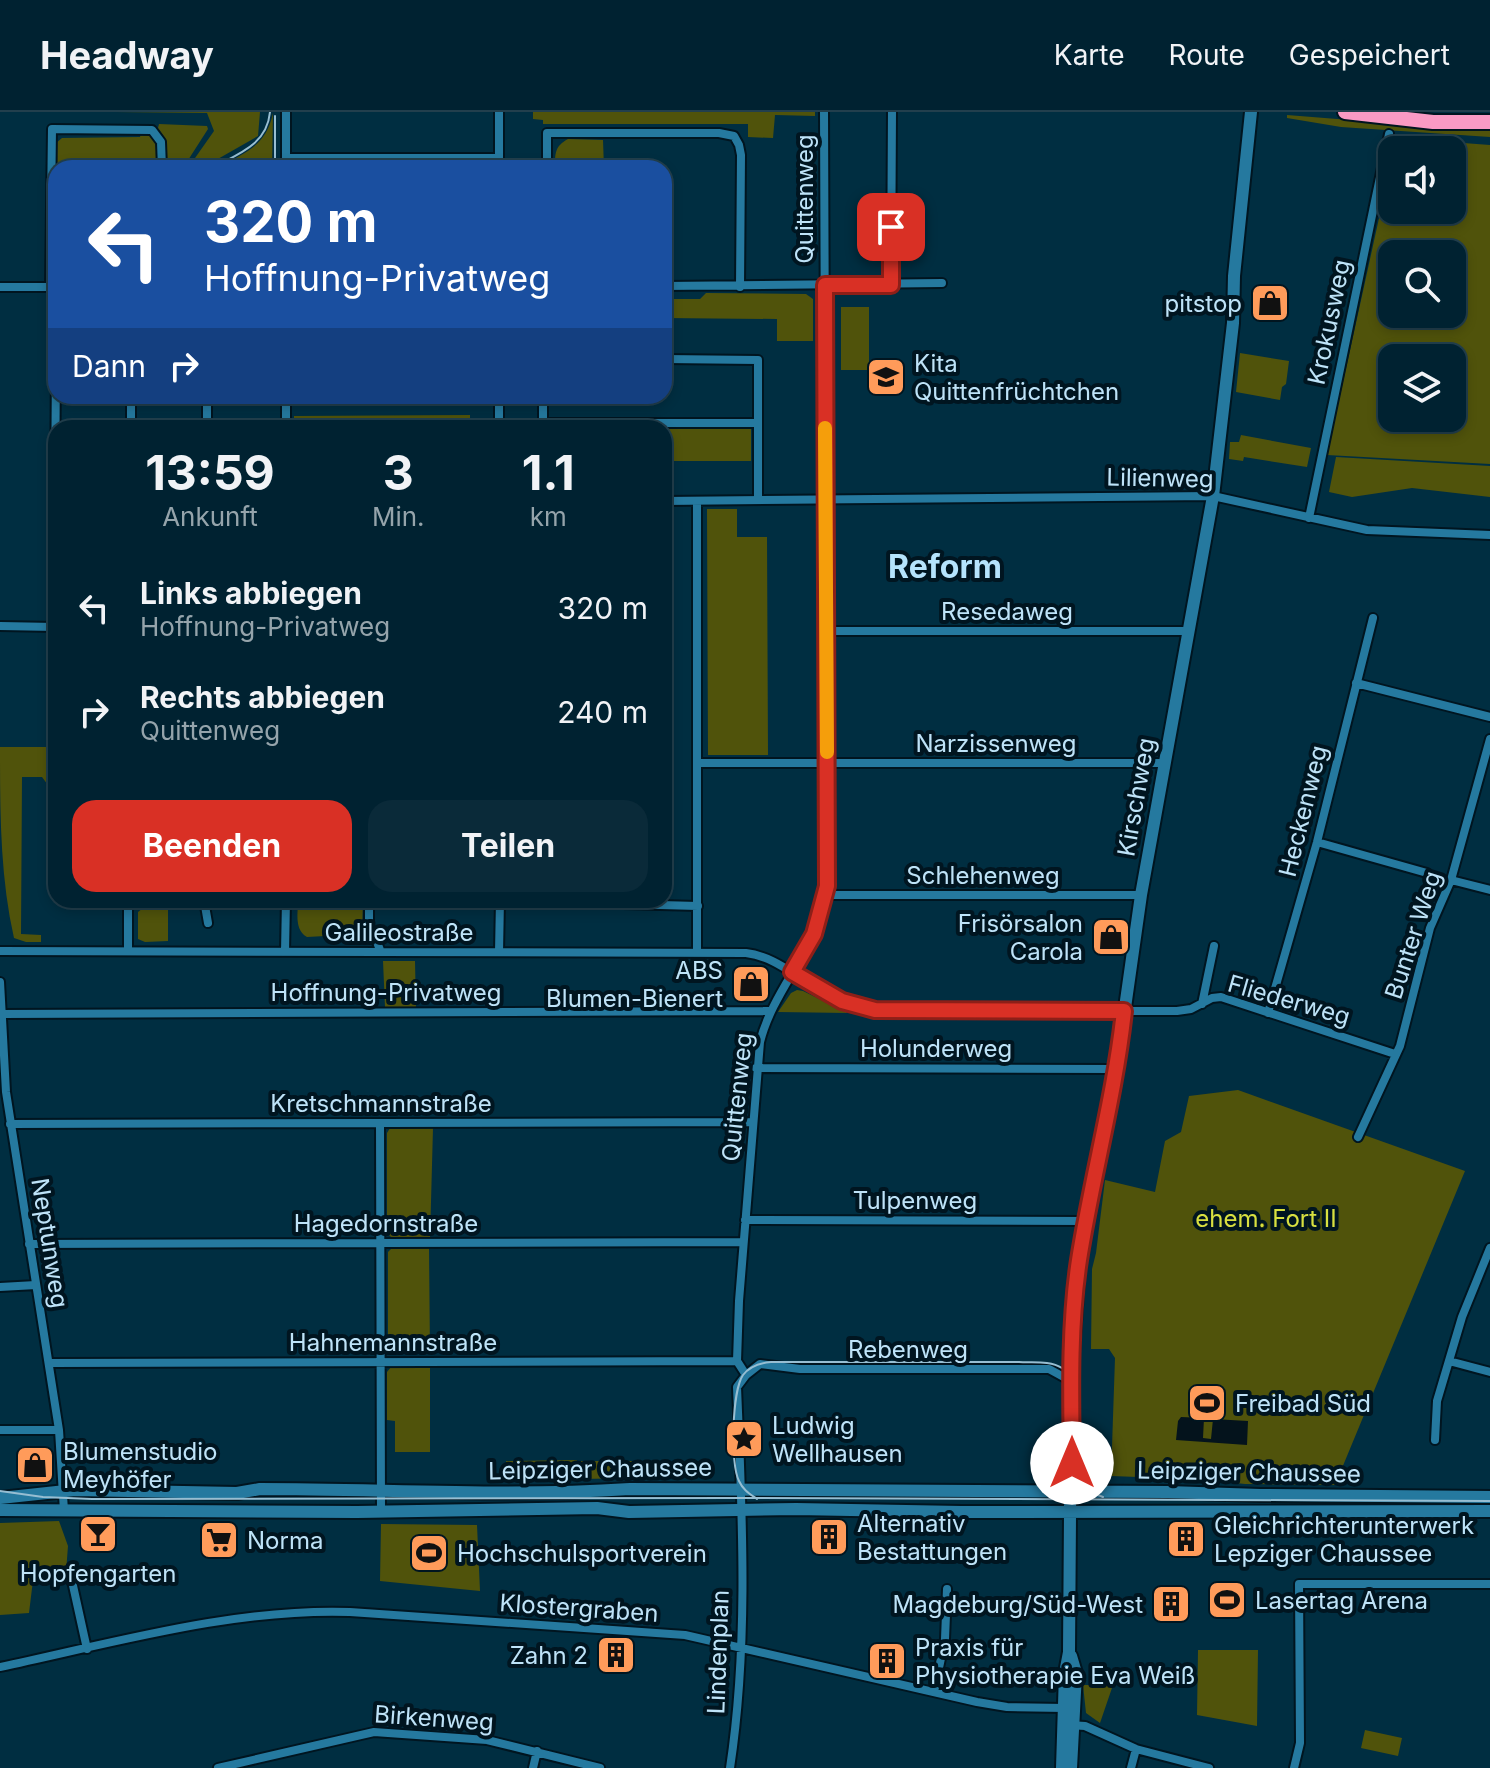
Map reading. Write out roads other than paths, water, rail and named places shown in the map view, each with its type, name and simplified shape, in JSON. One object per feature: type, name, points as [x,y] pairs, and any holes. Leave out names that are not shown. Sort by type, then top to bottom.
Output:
[{"type":"highway","points":[[1345,112],[1465,123],[1490,122]]},
{"type":"highway","points":[[1465,123],[1490,116]]},
{"type":"main road","name":"Kirschweg","points":[[1069,1652],[1071,1381],[1076,1286],[1085,1221],[1115,1069],[1141,895],[1213,496],[1233,323],[1235,262],[1251,112]]},
{"type":"main road","name":"Leipziger Chaussee","points":[[0,1498],[64,1491],[237,1493],[260,1489],[1072,1491],[1490,1497]]},
{"type":"main road","name":"Leipziger Chaussee","points":[[0,1510],[597,1508],[629,1512],[796,1509],[1490,1511]]},
{"type":"main road","points":[[1069,1652],[1065,1673],[1065,1708],[1070,1725],[1071,1768]]},
{"type":"main road","points":[[1062,1768],[1076,1673],[1069,1652]]},
{"type":"street","points":[[286,112],[286,160]]},
{"type":"street","points":[[414,160],[499,158],[499,112]]},
{"type":"street","name":"Quittenweg","points":[[737,1361],[743,1242],[760,1042],[770,1011],[814,934],[826,895],[824,112]]},
{"type":"street","points":[[891,285],[892,112]]},
{"type":"street","points":[[51,160],[50,135],[54,128],[152,130],[161,142],[162,160]]},
{"type":"street","points":[[547,160],[547,133],[719,133],[734,136],[741,155],[740,287]]},
{"type":"street","name":"Krokusweg","points":[[1309,518],[1389,134]]},
{"type":"street","name":"Quittenweg","points":[[825,285],[942,283]]},
{"type":"street","points":[[672,286],[825,285]]},
{"type":"street","points":[[0,287],[48,287]]},
{"type":"street","points":[[672,359],[758,360],[758,500]]},
{"type":"street","points":[[672,424],[758,423]]},
{"type":"street","name":"Lilienweg","points":[[672,501],[1213,496],[1367,530],[1490,535]]},
{"type":"street","points":[[697,501],[697,952]]},
{"type":"street","name":"Heckenweg","points":[[1268,1013],[1317,842],[1373,618]]},
{"type":"street","points":[[0,626],[48,627]]},
{"type":"street","name":"Resedaweg","points":[[826,631],[1189,631]]},
{"type":"street","points":[[1356,683],[1490,717]]},
{"type":"street","name":"Bunter Weg","points":[[1358,1137],[1400,1046],[1430,928],[1451,880],[1490,739]]},
{"type":"street","name":"Narzissenweg","points":[[699,763],[1165,763]]},
{"type":"street","points":[[1317,842],[1427,873]]},
{"type":"street","points":[[1451,880],[1490,890]]},
{"type":"street","name":"Schlehenweg","points":[[826,895],[1141,895]]},
{"type":"street","points":[[672,905],[698,906]]},
{"type":"street","points":[[128,908],[128,951]]},
{"type":"street","points":[[205,908],[208,923]]},
{"type":"street","points":[[285,952],[286,908]]},
{"type":"street","points":[[369,908],[369,935],[378,943],[380,950]]},
{"type":"street","points":[[499,952],[500,908]]},
{"type":"street","points":[[1202,1004],[1214,946]]},
{"type":"street","name":"Galileostraße","points":[[0,951],[697,952],[753,954],[768,958],[792,972]]},
{"type":"street","points":[[792,972],[842,1001],[875,1010],[1124,1011]]},
{"type":"street","name":"Neptunweg","points":[[0,982],[10,1124],[59,1430],[64,1511]]},
{"type":"street","name":"Fliederweg","points":[[1124,1011],[1182,1011],[1221,997],[1395,1054]]},
{"type":"street","name":"Hoffnung-Privatweg","points":[[1,1016],[770,1011]]},
{"type":"street","name":"Holunderweg","points":[[756,1068],[1115,1069]]},
{"type":"street","name":"Kretschmannstraße","points":[[10,1124],[753,1122]]},
{"type":"street","points":[[380,1123],[381,1511]]},
{"type":"street","name":"Tulpenweg","points":[[745,1220],[1085,1221]]},
{"type":"street","name":"Hagedornstraße","points":[[29,1244],[743,1242]]},
{"type":"street","points":[[1435,1440],[1437,1401],[1462,1317],[1486,1266],[1490,1248]]},
{"type":"street","points":[[0,1287],[36,1285]]},
{"type":"street","points":[[737,1361],[746,1375],[737,1387],[740,1490]]},
{"type":"street","name":"Hahnemannstraße","points":[[49,1363],[737,1361]]},
{"type":"street","points":[[1449,1361],[1490,1372]]},
{"type":"street","name":"Rebenweg","points":[[746,1375],[760,1364],[800,1369],[1049,1369],[1071,1381]]},
{"type":"street","points":[[0,1430],[59,1430]]},
{"type":"street","name":"Lindenplan","points":[[730,1768],[740,1647],[740,1490]]},
{"type":"street","points":[[70,1572],[87,1649]]},
{"type":"street","points":[[1294,1768],[1300,1743],[1299,1584],[1490,1584]]},
{"type":"street","points":[[934,1692],[945,1639],[947,1589]]},
{"type":"street","name":"Klostergraben","points":[[0,1667],[239,1618],[318,1611],[680,1635],[1007,1707],[1065,1708]]},
{"type":"street","points":[[1070,1725],[1085,1726],[1136,1749],[1209,1768]]},
{"type":"street","name":"Birkenweg","points":[[218,1768],[368,1732],[475,1739],[600,1768]]},
{"type":"street","points":[[1131,1768],[1136,1749]]},
{"type":"street","points":[[533,1768],[537,1751]]},
{"type":"water","points":[[1181,1417],[1204,1418],[1203,1438],[1211,1439],[1213,1419],[1248,1421],[1247,1445],[1176,1440]]},
{"type":"tram line","points":[[227,160],[257,141],[268,123],[270,112]]},
{"type":"tram line","points":[[275,116],[275,160]]},
{"type":"tram line","points":[[757,1499],[743,1487],[736,1472],[733,1444],[736,1396],[739,1383],[749,1369],[771,1362],[1019,1362],[1057,1365],[1071,1380],[1074,1396],[1073,1454],[1076,1472],[1085,1487],[1103,1497]]},
{"type":"tram line","points":[[0,1491],[92,1499],[1490,1501]]},
{"type":"place","name":"pitstop","points":[[1270,303]]},
{"type":"place","name":"Kita Quittenfrüchtchen","points":[[886,377]]},
{"type":"place","name":"Frisörsalon Carola","points":[[1111,937]]},
{"type":"place","name":"ABS Blumen-Bienert","points":[[751,984]]},
{"type":"place","name":"Freibad Süd","points":[[1207,1403]]},
{"type":"place","name":"Ludwig Wellhausen","points":[[744,1439]]},
{"type":"place","name":"Blumenstudio Meyhöfer","points":[[35,1465]]},
{"type":"place","name":"Hopfengarten","points":[[98,1534]]},
{"type":"place","name":"Alternativ Bestattungen","points":[[829,1537]]},
{"type":"place","name":"Gleichrichterunterwerk Lepziger Chaussee","points":[[1186,1539]]},
{"type":"place","name":"Norma","points":[[219,1540]]},
{"type":"place","name":"Hochschulsportverein","points":[[429,1553]]},
{"type":"place","name":"Lasertag Arena","points":[[1227,1600]]},
{"type":"place","name":"Magdeburg/Süd-West","points":[[1171,1604]]},
{"type":"place","name":"Zahn 2","points":[[616,1655]]},
{"type":"place","name":"Praxis für Physiotherapie Eva Weiß","points":[[887,1661]]},
{"type":"district","name":"Reform","points":[[945,566]]},
{"type":"park label","name":"ehem. Fort II","points":[[1266,1218]]}]
